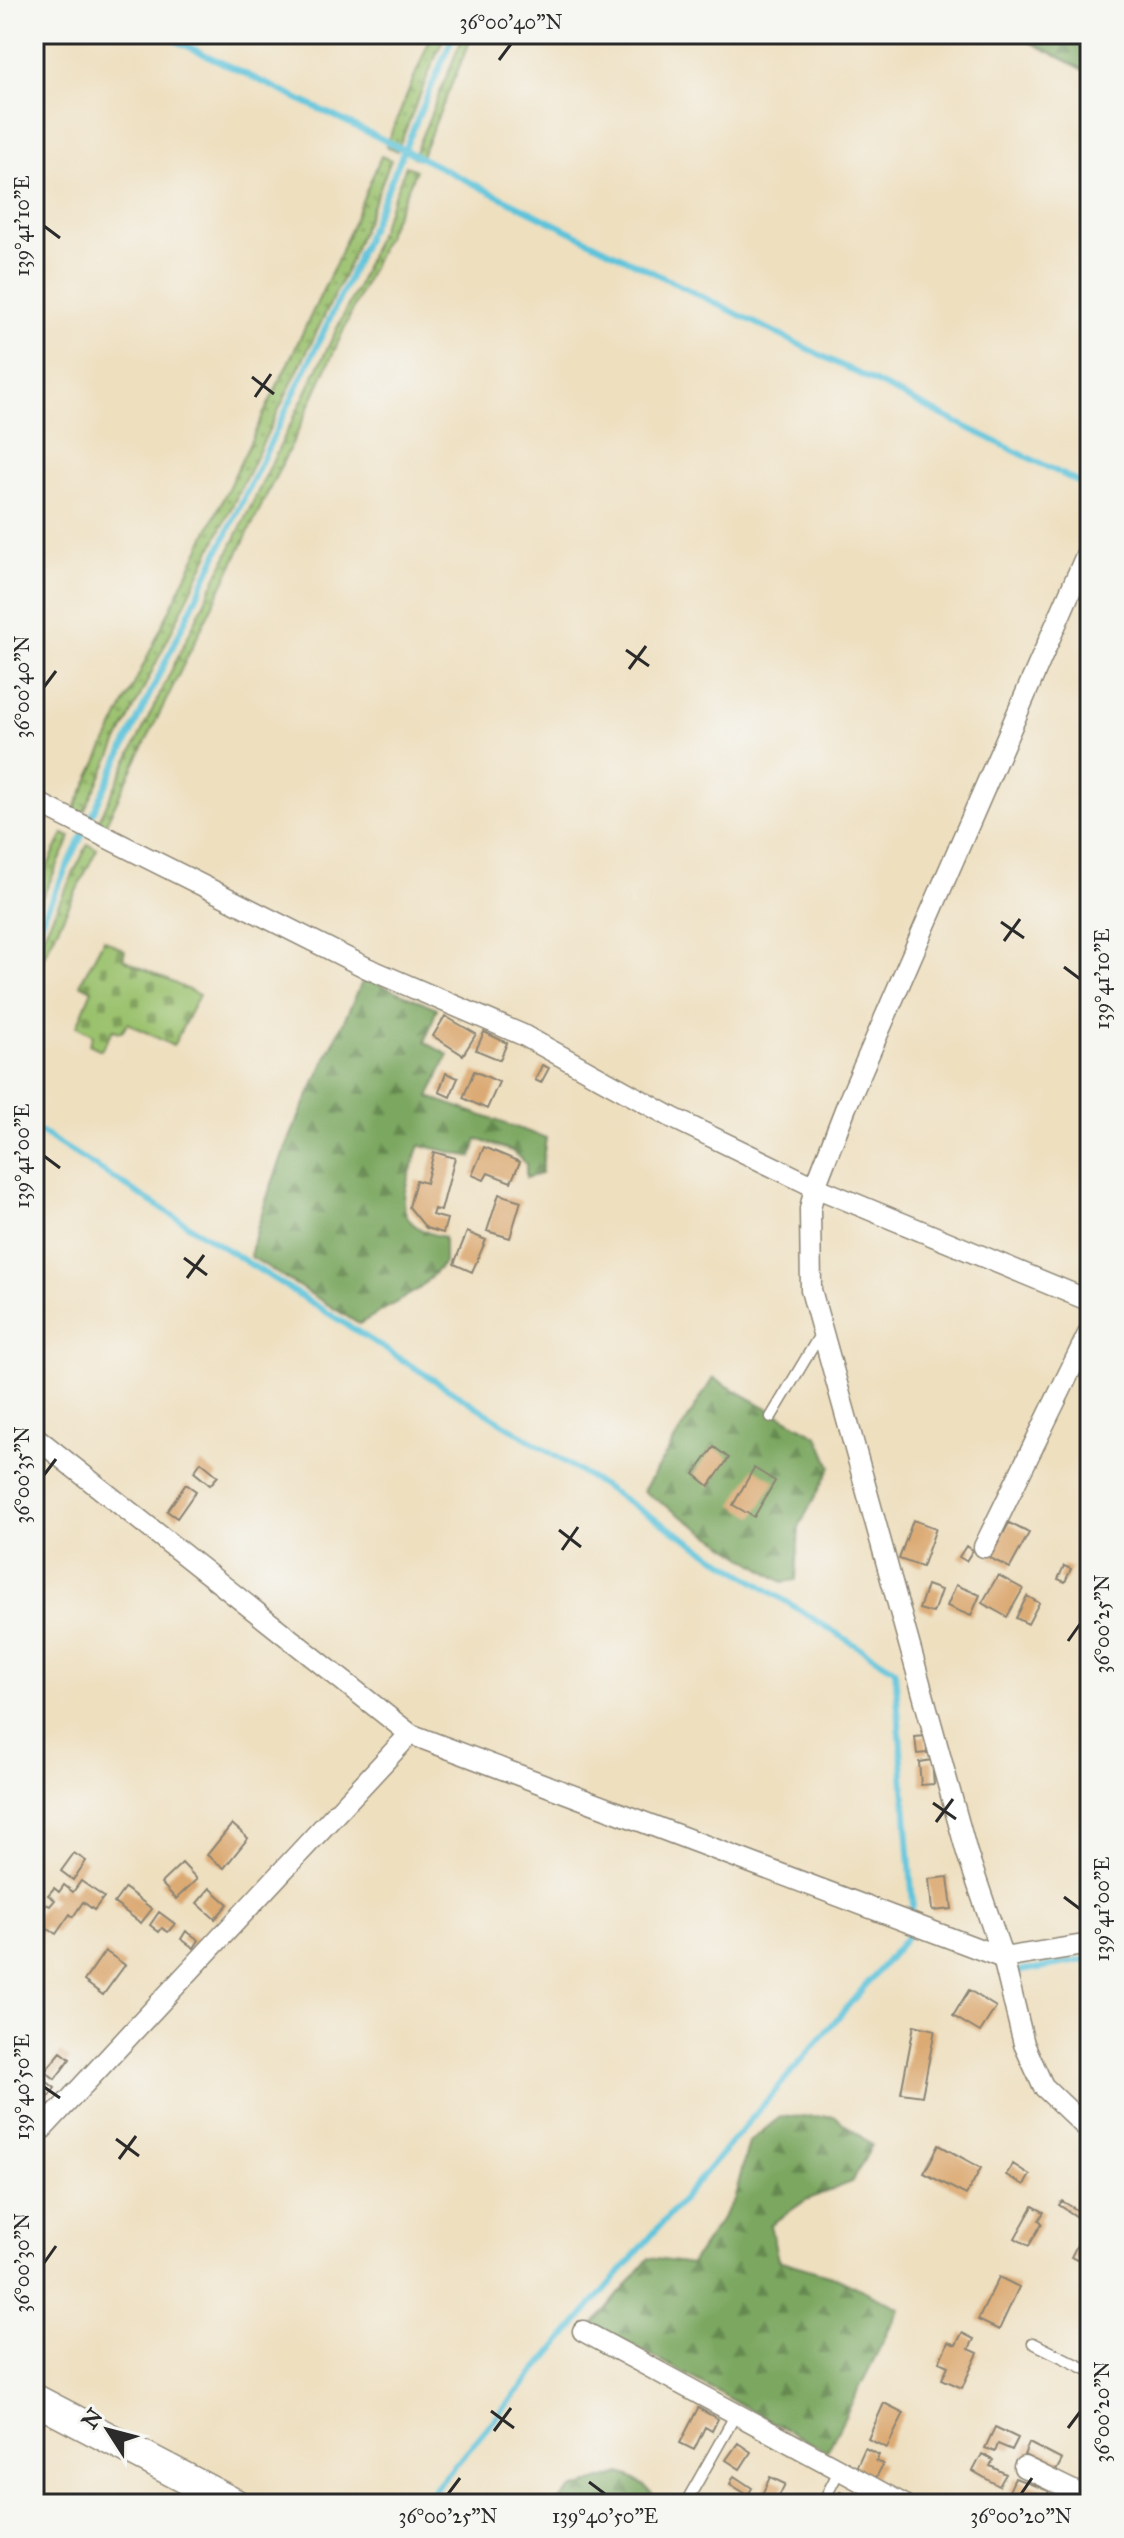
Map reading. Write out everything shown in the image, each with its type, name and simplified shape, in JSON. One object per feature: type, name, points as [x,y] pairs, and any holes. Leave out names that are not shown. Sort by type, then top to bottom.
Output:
[{"type":"street","points":[[1090,546],[846,1107],[815,1187],[810,1209],[811,1290],[967,1853],[1003,1958],[1024,2044],[1043,2086],[1090,2131]]},
{"type":"street","points":[[34,801],[367,968],[523,1035],[673,1118],[815,1187],[1090,1301]]},
{"type":"street","points":[[984,1547],[1090,1330]]},
{"type":"street","points":[[34,1436],[410,1734],[1003,1958],[1090,1944]]},
{"type":"street","points":[[34,2138],[410,1734]]},
{"type":"street","points":[[583,2331],[903,2504]]},
{"type":"street","points":[[34,2399],[235,2504]]},
{"type":"street","points":[[1024,2467],[1090,2499]]},
{"type":"lane","points":[[771,1417],[822,1330]]},
{"type":"lane","points":[[1033,2343],[1090,2371]]},
{"type":"lane","points":[[685,2504],[736,2414]]},
{"type":"lane","points":[[822,2504],[840,2469]]},
{"type":"green space","points":[[432,34],[445,34],[397,151],[386,146]]},
{"type":"green space","points":[[464,34],[473,34],[420,159],[413,157]]},
{"type":"green space","points":[[1015,34],[1090,34],[1090,73]]},
{"type":"green space","points":[[381,156],[391,160],[345,273],[82,816],[74,810],[336,263]]},
{"type":"green space","points":[[406,166],[416,170],[298,431],[105,825],[98,822],[358,285]]},
{"type":"green space","points":[[63,834],[71,837],[34,915],[34,894]]},
{"type":"green space","points":[[88,844],[97,849],[34,976],[34,954]]},
{"type":"green space","points":[[104,939],[125,951],[123,959],[199,995],[173,1046],[128,1023],[121,1032],[113,1030],[101,1050],[89,1044],[93,1035],[77,1026],[92,990],[80,984]]},
{"type":"green space","points":[[364,978],[437,1008],[425,1042],[448,1055],[429,1097],[546,1138],[541,1174],[526,1178],[526,1164],[512,1151],[477,1139],[472,1157],[420,1145],[405,1189],[406,1214],[425,1231],[444,1237],[444,1263],[419,1289],[359,1324],[250,1256],[285,1149]]},
{"type":"green space","points":[[713,1378],[818,1436],[831,1467],[799,1527],[796,1580],[782,1582],[643,1491]]},
{"type":"green space","points":[[834,2116],[872,2145],[852,2182],[806,2200],[770,2225],[778,2260],[838,2278],[900,2308],[827,2452],[594,2324],[649,2258],[691,2264],[734,2200],[749,2142],[780,2117]]},
{"type":"green space","points":[[621,2474],[643,2485],[652,2493],[657,2504],[555,2504],[572,2489]]},
{"type":"building","points":[[445,1016],[476,1034],[463,1055],[433,1036]]},
{"type":"building","points":[[484,1032],[507,1043],[500,1060],[476,1050]]},
{"type":"building","points":[[542,1065],[549,1068],[541,1083],[535,1080]]},
{"type":"building","points":[[474,1071],[499,1082],[487,1109],[463,1098]]},
{"type":"building","points":[[446,1073],[458,1078],[450,1097],[439,1092]]},
{"type":"building","points":[[484,1147],[520,1162],[511,1182],[488,1173],[484,1180],[472,1175]]},
{"type":"building","points":[[434,1152],[455,1158],[441,1211],[434,1209],[432,1215],[447,1219],[443,1233],[426,1228],[409,1207],[416,1180],[426,1183]]},
{"type":"building","points":[[499,1194],[521,1201],[510,1238],[487,1231]]},
{"type":"building","points":[[467,1232],[486,1240],[472,1272],[454,1264]]},
{"type":"building","points":[[714,1447],[729,1458],[709,1486],[694,1474]]},
{"type":"building","points":[[201,1462],[218,1476],[210,1485],[194,1472]]},
{"type":"building","points":[[754,1468],[775,1481],[754,1517],[733,1505]]},
{"type":"building","points":[[186,1484],[196,1491],[177,1518],[167,1511]]},
{"type":"building","points":[[913,1520],[936,1528],[922,1567],[899,1559]]},
{"type":"building","points":[[1009,1523],[1029,1533],[1010,1568],[990,1558]]},
{"type":"building","points":[[966,1546],[973,1550],[966,1561],[959,1557]]},
{"type":"building","points":[[1064,1566],[1071,1569],[1065,1582],[1058,1579]]},
{"type":"building","points":[[998,1575],[1023,1589],[1007,1617],[982,1603]]},
{"type":"building","points":[[927,1585],[941,1590],[933,1613],[919,1609]]},
{"type":"building","points":[[956,1585],[980,1595],[971,1616],[947,1606]]},
{"type":"building","points":[[1027,1596],[1039,1603],[1028,1624],[1016,1618]]},
{"type":"building","points":[[1090,1606],[1090,1637],[1080,1633]]},
{"type":"building","points":[[926,1736],[927,1753],[917,1754],[915,1737]]},
{"type":"building","points":[[932,1760],[934,1784],[921,1785],[919,1762]]},
{"type":"building","points":[[232,1824],[248,1838],[224,1868],[207,1855]]},
{"type":"building","points":[[74,1853],[86,1861],[73,1880],[61,1871]]},
{"type":"building","points":[[182,1863],[197,1879],[176,1899],[161,1883]]},
{"type":"building","points":[[948,1877],[952,1909],[932,1911],[929,1879]]},
{"type":"building","points":[[81,1881],[104,1897],[94,1910],[83,1902],[56,1934],[45,1927],[40,1934],[34,1930],[34,1920],[46,1904],[50,1906],[55,1900],[48,1895],[54,1888],[59,1892],[64,1885],[73,1892]]},
{"type":"building","points":[[125,1888],[152,1909],[141,1923],[114,1903]]},
{"type":"building","points":[[210,1888],[228,1904],[215,1919],[197,1903]]},
{"type":"building","points":[[159,1912],[175,1924],[168,1932],[162,1928],[159,1932],[150,1925]]},
{"type":"building","points":[[186,1931],[199,1940],[194,1948],[181,1939]]},
{"type":"building","points":[[105,1951],[125,1965],[103,1995],[84,1981]]},
{"type":"building","points":[[969,1990],[996,2007],[980,2032],[953,2016]]},
{"type":"building","points":[[914,2025],[935,2030],[922,2096],[901,2093]]},
{"type":"building","points":[[61,2052],[70,2059],[55,2079],[45,2071]]},
{"type":"building","points":[[34,2072],[55,2088],[43,2104],[34,2097]]},
{"type":"building","points":[[939,2145],[981,2168],[966,2195],[924,2173]]},
{"type":"building","points":[[1013,2164],[1030,2175],[1024,2185],[1006,2175]]},
{"type":"building","points":[[1062,2201],[1082,2213],[1079,2218],[1059,2205]]},
{"type":"building","points":[[1033,2206],[1044,2212],[1039,2220],[1042,2223],[1029,2246],[1015,2238]]},
{"type":"building","points":[[1079,2241],[1085,2244],[1077,2260],[1071,2257]]},
{"type":"building","points":[[999,2277],[1019,2287],[999,2330],[978,2320]]},
{"type":"building","points":[[962,2333],[974,2339],[969,2349],[978,2353],[962,2388],[942,2379],[948,2366],[939,2362],[948,2342],[956,2345]]},
{"type":"building","points":[[884,2403],[904,2413],[887,2448],[868,2439]]},
{"type":"building","points":[[698,2408],[718,2419],[712,2431],[705,2427],[694,2450],[680,2443]]},
{"type":"building","points":[[995,2427],[1018,2438],[1012,2450],[998,2444],[995,2452],[985,2448]]},
{"type":"building","points":[[738,2443],[751,2452],[740,2469],[726,2460]]},
{"type":"building","points":[[1029,2443],[1062,2460],[1056,2471],[1024,2455]]},
{"type":"building","points":[[865,2448],[879,2455],[876,2461],[883,2464],[876,2478],[856,2468]]},
{"type":"building","points":[[982,2454],[993,2460],[990,2466],[1006,2474],[999,2486],[973,2471]]},
{"type":"building","points":[[734,2476],[752,2488],[748,2495],[730,2484]]},
{"type":"building","points":[[770,2477],[785,2484],[775,2504],[765,2504],[759,2501]]},
{"type":"building","points":[[1015,2478],[1049,2491],[1043,2504],[1009,2491]]},
{"type":"building","points":[[840,2492],[854,2499],[852,2504],[834,2504]]},
{"type":"waterway","points":[[162,34],[405,150],[1090,488]]},
{"type":"waterway","points":[[34,936],[347,283],[454,34]]},
{"type":"waterway","points":[[34,1128],[895,1670],[913,1905],[906,1938],[422,2504]]},
{"type":"waterway","points":[[1016,1972],[1090,1959]]}]
